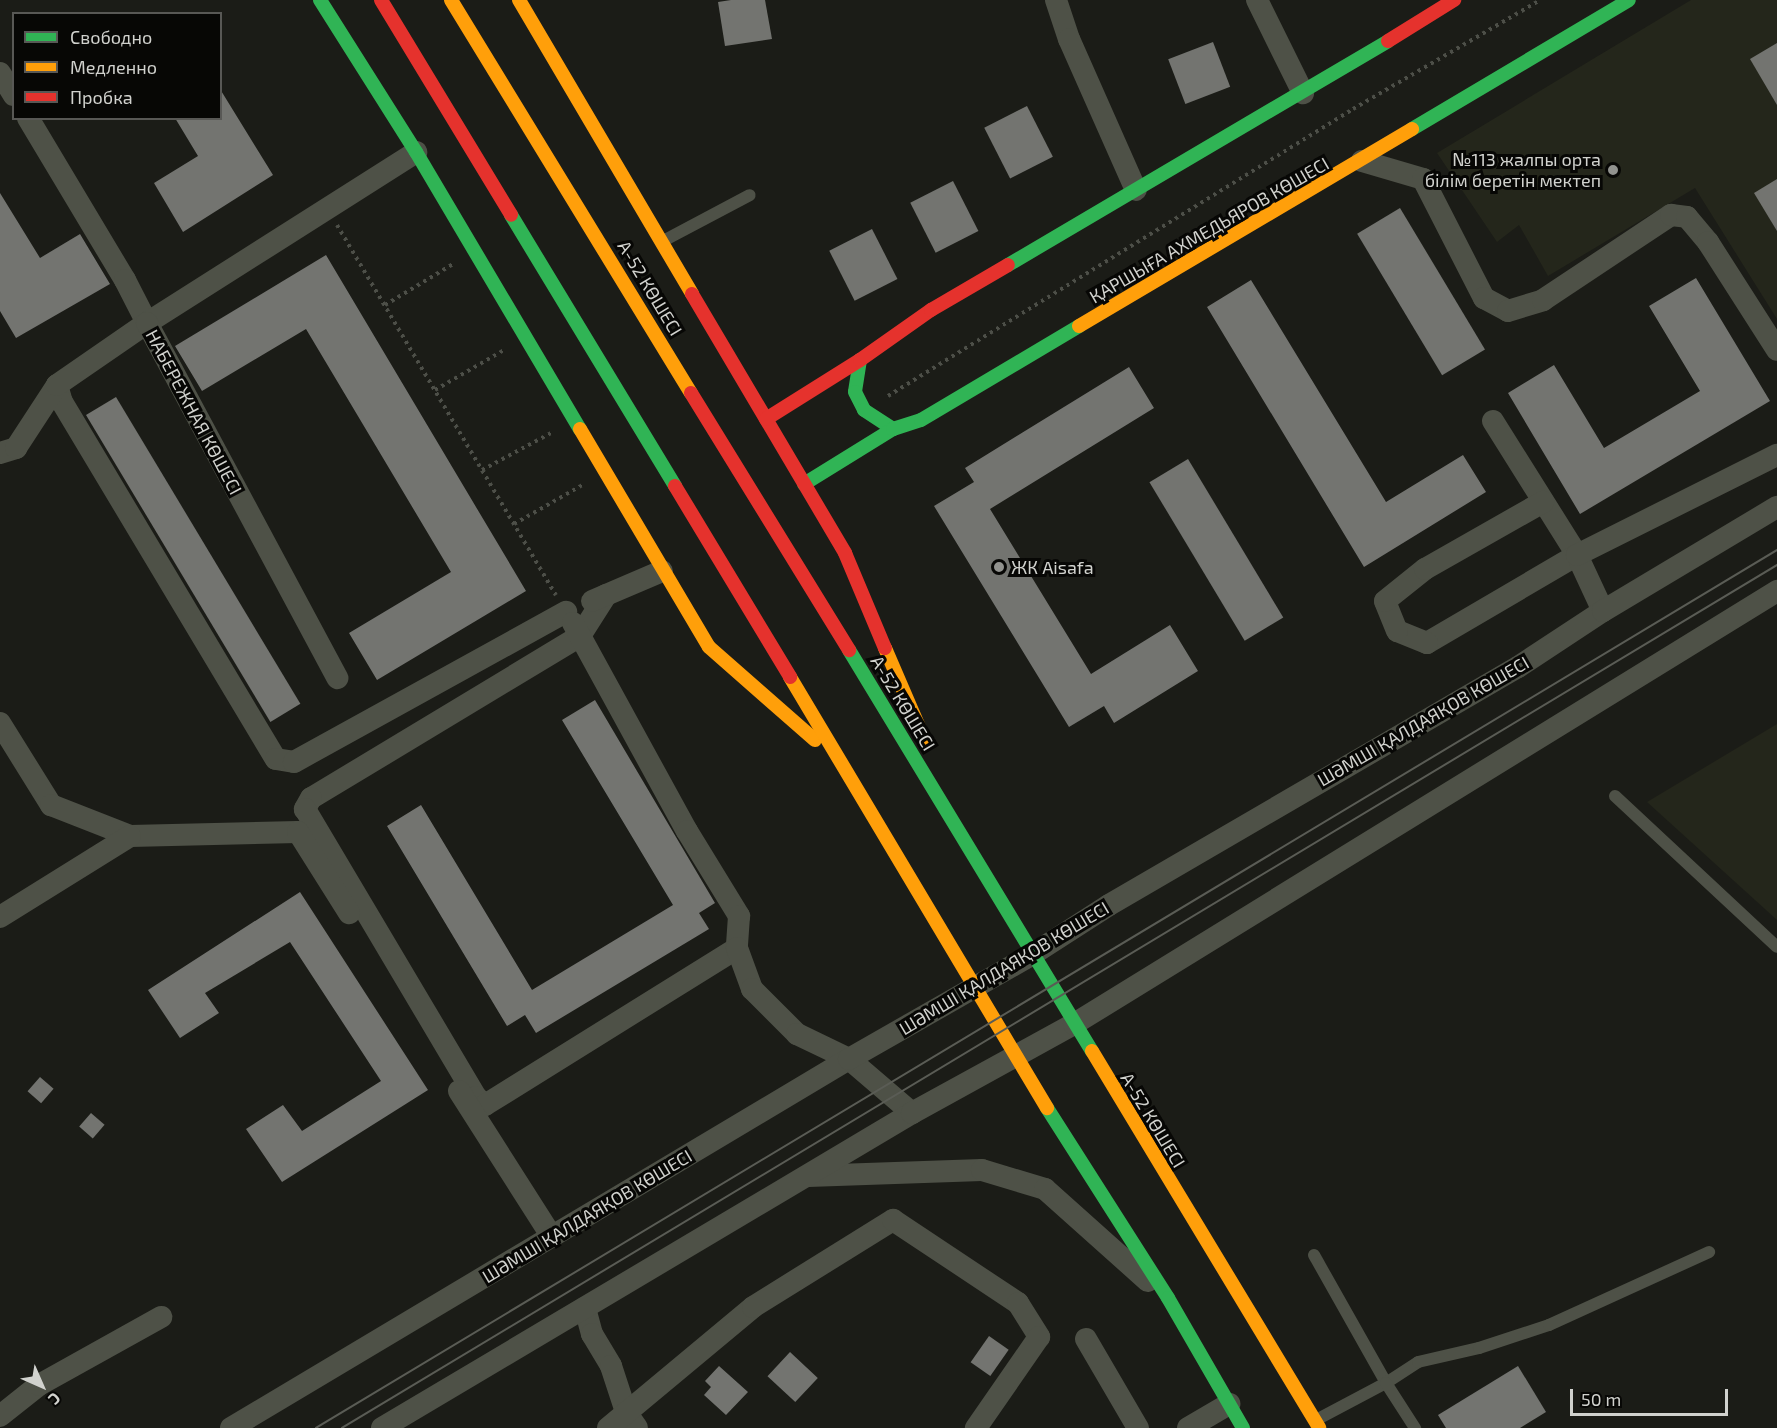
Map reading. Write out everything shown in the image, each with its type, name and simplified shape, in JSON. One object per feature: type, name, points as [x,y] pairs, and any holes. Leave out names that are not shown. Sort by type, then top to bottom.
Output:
[{"type":"street","points":[[320,0],[475,250],[662,571],[709,647],[838,760]]},
{"type":"street","points":[[381,0],[976,986],[1014,1056],[1168,1298],[1243,1428]]},
{"type":"street","name":"А-52 КӨШЕСІ","points":[[451,0],[985,872],[1074,1024],[1317,1424]]},
{"type":"street","points":[[519,0],[844,553],[985,872]]},
{"type":"street","points":[[1056,0],[1069,39],[1136,190]]},
{"type":"street","points":[[1257,0],[1304,93]]},
{"type":"street","points":[[766,419],[860,360],[931,310],[1304,93],[1454,0]]},
{"type":"street","name":"ҚАРШЫҒА АХМЕДЬЯРОВ КӨШЕСІ","points":[[804,484],[893,429],[921,420],[1362,161],[1629,0]]},
{"type":"street","points":[[0,73],[12,92]]},
{"type":"street","points":[[29,120],[125,280],[147,323],[416,152]]},
{"type":"street","points":[[1362,161],[1423,179],[1484,298],[1508,311],[1543,300],[1671,215],[1688,217],[1708,242],[1777,350]]},
{"type":"street","name":"НАБЕРЕЖНАЯ КӨШЕСІ","points":[[0,453],[16,448],[57,385],[147,323],[337,678]]},
{"type":"street","points":[[860,360],[855,392],[864,410],[893,429]]},
{"type":"street","points":[[57,385],[62,402],[276,759],[294,762],[566,612],[662,571]]},
{"type":"street","points":[[1493,422],[1577,555],[1603,611]]},
{"type":"street","points":[[1543,502],[1425,569],[1385,601],[1397,631],[1427,644],[1577,555],[1777,455]]},
{"type":"street","name":"ШӘМШІ ҚАЛДАЯҚОВ КӨШЕСІ","points":[[231,1428],[849,1059],[1033,954],[1108,905],[1518,667],[1603,611],[1777,507]]},
{"type":"street","points":[[382,1428],[912,1113],[1074,1024],[1777,591]]},
{"type":"street","points":[[606,595],[580,636],[311,798],[304,809],[476,1097],[485,1105],[737,948]]},
{"type":"street","points":[[566,612],[681,821],[739,916],[737,948],[752,989],[797,1034],[849,1059],[912,1113]]},
{"type":"street","points":[[0,723],[51,804],[130,836],[298,832],[552,1237]]},
{"type":"street","points":[[0,917],[130,836]]},
{"type":"street","points":[[805,1176],[982,1170],[1045,1189],[1168,1298]]},
{"type":"street","points":[[608,1428],[631,1420],[753,1307],[893,1220],[1018,1303],[1039,1337],[976,1428]]},
{"type":"street","points":[[585,1308],[592,1334],[611,1366],[631,1420]]},
{"type":"street","points":[[0,1416],[39,1385],[161,1317]]},
{"type":"street","points":[[1086,1339],[1138,1428]]},
{"type":"street","points":[[1188,1428],[1229,1404]]},
{"type":"lane","points":[[662,241],[750,195]]},
{"type":"lane","points":[[1615,796],[1777,947]]},
{"type":"lane","points":[[1317,1424],[1418,1362],[1479,1348],[1549,1325],[1709,1252]]},
{"type":"lane","points":[[1314,1255],[1386,1383],[1415,1428]]},
{"type":"path","points":[[864,410],[1343,116],[1540,0]]},
{"type":"path","points":[[327,208],[566,612]]},
{"type":"path","points":[[385,305],[475,250]]},
{"type":"path","points":[[435,390],[527,337]]},
{"type":"path","points":[[483,470],[575,420]]},
{"type":"path","points":[[514,524],[605,472]]},
{"type":"shaded area","name":"№113 жалпы орта білім беретін мектеп","points":[[1691,0],[1777,0],[1777,319],[1695,188],[1548,276],[1519,225],[1497,242],[1437,153]]},
{"type":"shaded area","points":[[1777,724],[1777,920],[1647,802]]},
{"type":"building","points":[[765,0],[772,39],[725,46],[718,2]]},
{"type":"building","points":[[1213,42],[1230,87],[1185,104],[1168,59]]},
{"type":"building","points":[[1777,43],[1777,105],[1750,59]]},
{"type":"building","points":[[222,92],[273,175],[183,232],[154,183],[198,156],[176,120],[222,120]]},
{"type":"building","points":[[1027,106],[1053,157],[1010,179],[984,128]]},
{"type":"building","points":[[1777,179],[1777,231],[1754,193]]},
{"type":"building","points":[[953,181],[978,231],[936,253],[910,203]]},
{"type":"building","points":[[0,193],[40,258],[80,234],[110,284],[16,338],[0,311]]},
{"type":"building","points":[[1400,208],[1485,349],[1442,375],[1357,234]]},
{"type":"building","points":[[872,229],[897,279],[855,301],[829,251]]},
{"type":"building","points":[[326,255],[526,591],[377,680],[349,633],[451,572],[306,329],[202,391],[175,346]]},
{"type":"building","points":[[1696,278],[1770,401],[1580,514],[1508,393],[1554,365],[1604,448],[1700,391],[1649,306]]},
{"type":"building","points":[[1251,280],[1386,502],[1463,455],[1486,492],[1364,567],[1207,307]]},
{"type":"building","name":"ЖК Aisafa","points":[[1129,367],[1154,408],[990,509],[1091,674],[1170,625],[1198,671],[1114,723],[1104,706],[1069,727],[934,506],[974,482],[965,468]]},
{"type":"building","points":[[116,397],[300,704],[270,722],[86,415]]},
{"type":"building","points":[[1188,459],[1283,618],[1245,641],[1149,482]]},
{"type":"building","points":[[595,700],[715,903],[699,913],[709,929],[536,1033],[525,1015],[507,1026],[387,826],[421,805],[532,990],[673,905],[562,720]]},
{"type":"building","points":[[300,892],[428,1090],[282,1182],[246,1129],[283,1105],[302,1131],[381,1081],[290,942],[205,993],[219,1013],[180,1038],[148,990]]},
{"type":"building","points":[[40,1077],[54,1089],[41,1103],[28,1091]]},
{"type":"building","points":[[91,1113],[105,1125],[93,1138],[79,1127]]},
{"type":"building","points":[[989,1336],[1009,1350],[990,1376],[971,1362]]},
{"type":"building","points":[[790,1352],[818,1378],[795,1402],[767,1376]]},
{"type":"building","points":[[719,1366],[748,1392],[726,1415],[704,1395],[711,1387],[705,1381]]},
{"type":"building","points":[[1518,1366],[1546,1412],[1520,1428],[1446,1428],[1438,1415]]},
{"type":"tram line","points":[[316,1428],[1777,550]]},
{"type":"tram line","points":[[342,1428],[1777,565]]},
{"type":"traffic: fast","points":[[320,0],[416,152],[580,429]]},
{"type":"traffic: fast","points":[[1412,129],[1629,0]]},
{"type":"traffic: fast","points":[[1008,265],[1388,41]]},
{"type":"traffic: fast","points":[[511,215],[675,486]]},
{"type":"traffic: fast","points":[[804,484],[893,429],[921,420],[1079,326]]},
{"type":"traffic: fast","points":[[860,360],[855,392],[864,410],[893,429]]},
{"type":"traffic: fast","points":[[849,650],[1092,1051]]},
{"type":"traffic: fast","points":[[1047,1108],[1168,1298],[1243,1428]]},
{"type":"traffic: slow","points":[[451,0],[691,393]]},
{"type":"traffic: slow","points":[[519,0],[692,294]]},
{"type":"traffic: slow","points":[[1079,326],[1412,129]]},
{"type":"traffic: slow","points":[[580,429],[709,647],[815,740]]},
{"type":"traffic: slow","points":[[885,648],[925,741]]},
{"type":"traffic: slow","points":[[790,677],[1047,1108]]},
{"type":"traffic: slow","points":[[1092,1051],[1319,1428]]},
{"type":"traffic: jam","points":[[381,0],[511,215]]},
{"type":"traffic: jam","points":[[1388,41],[1454,0]]},
{"type":"traffic: jam","points":[[766,419],[860,360],[931,310],[1008,265]]},
{"type":"traffic: jam","points":[[692,294],[845,553],[885,648]]},
{"type":"traffic: jam","points":[[691,393],[849,650]]},
{"type":"traffic: jam","points":[[675,486],[790,677]]},
{"type":"place","name":"№113 жалпы орта білім беретін мектеп","points":[[1613,170]]},
{"type":"place","name":"ЖК Aisafa","points":[[999,567]]}]
